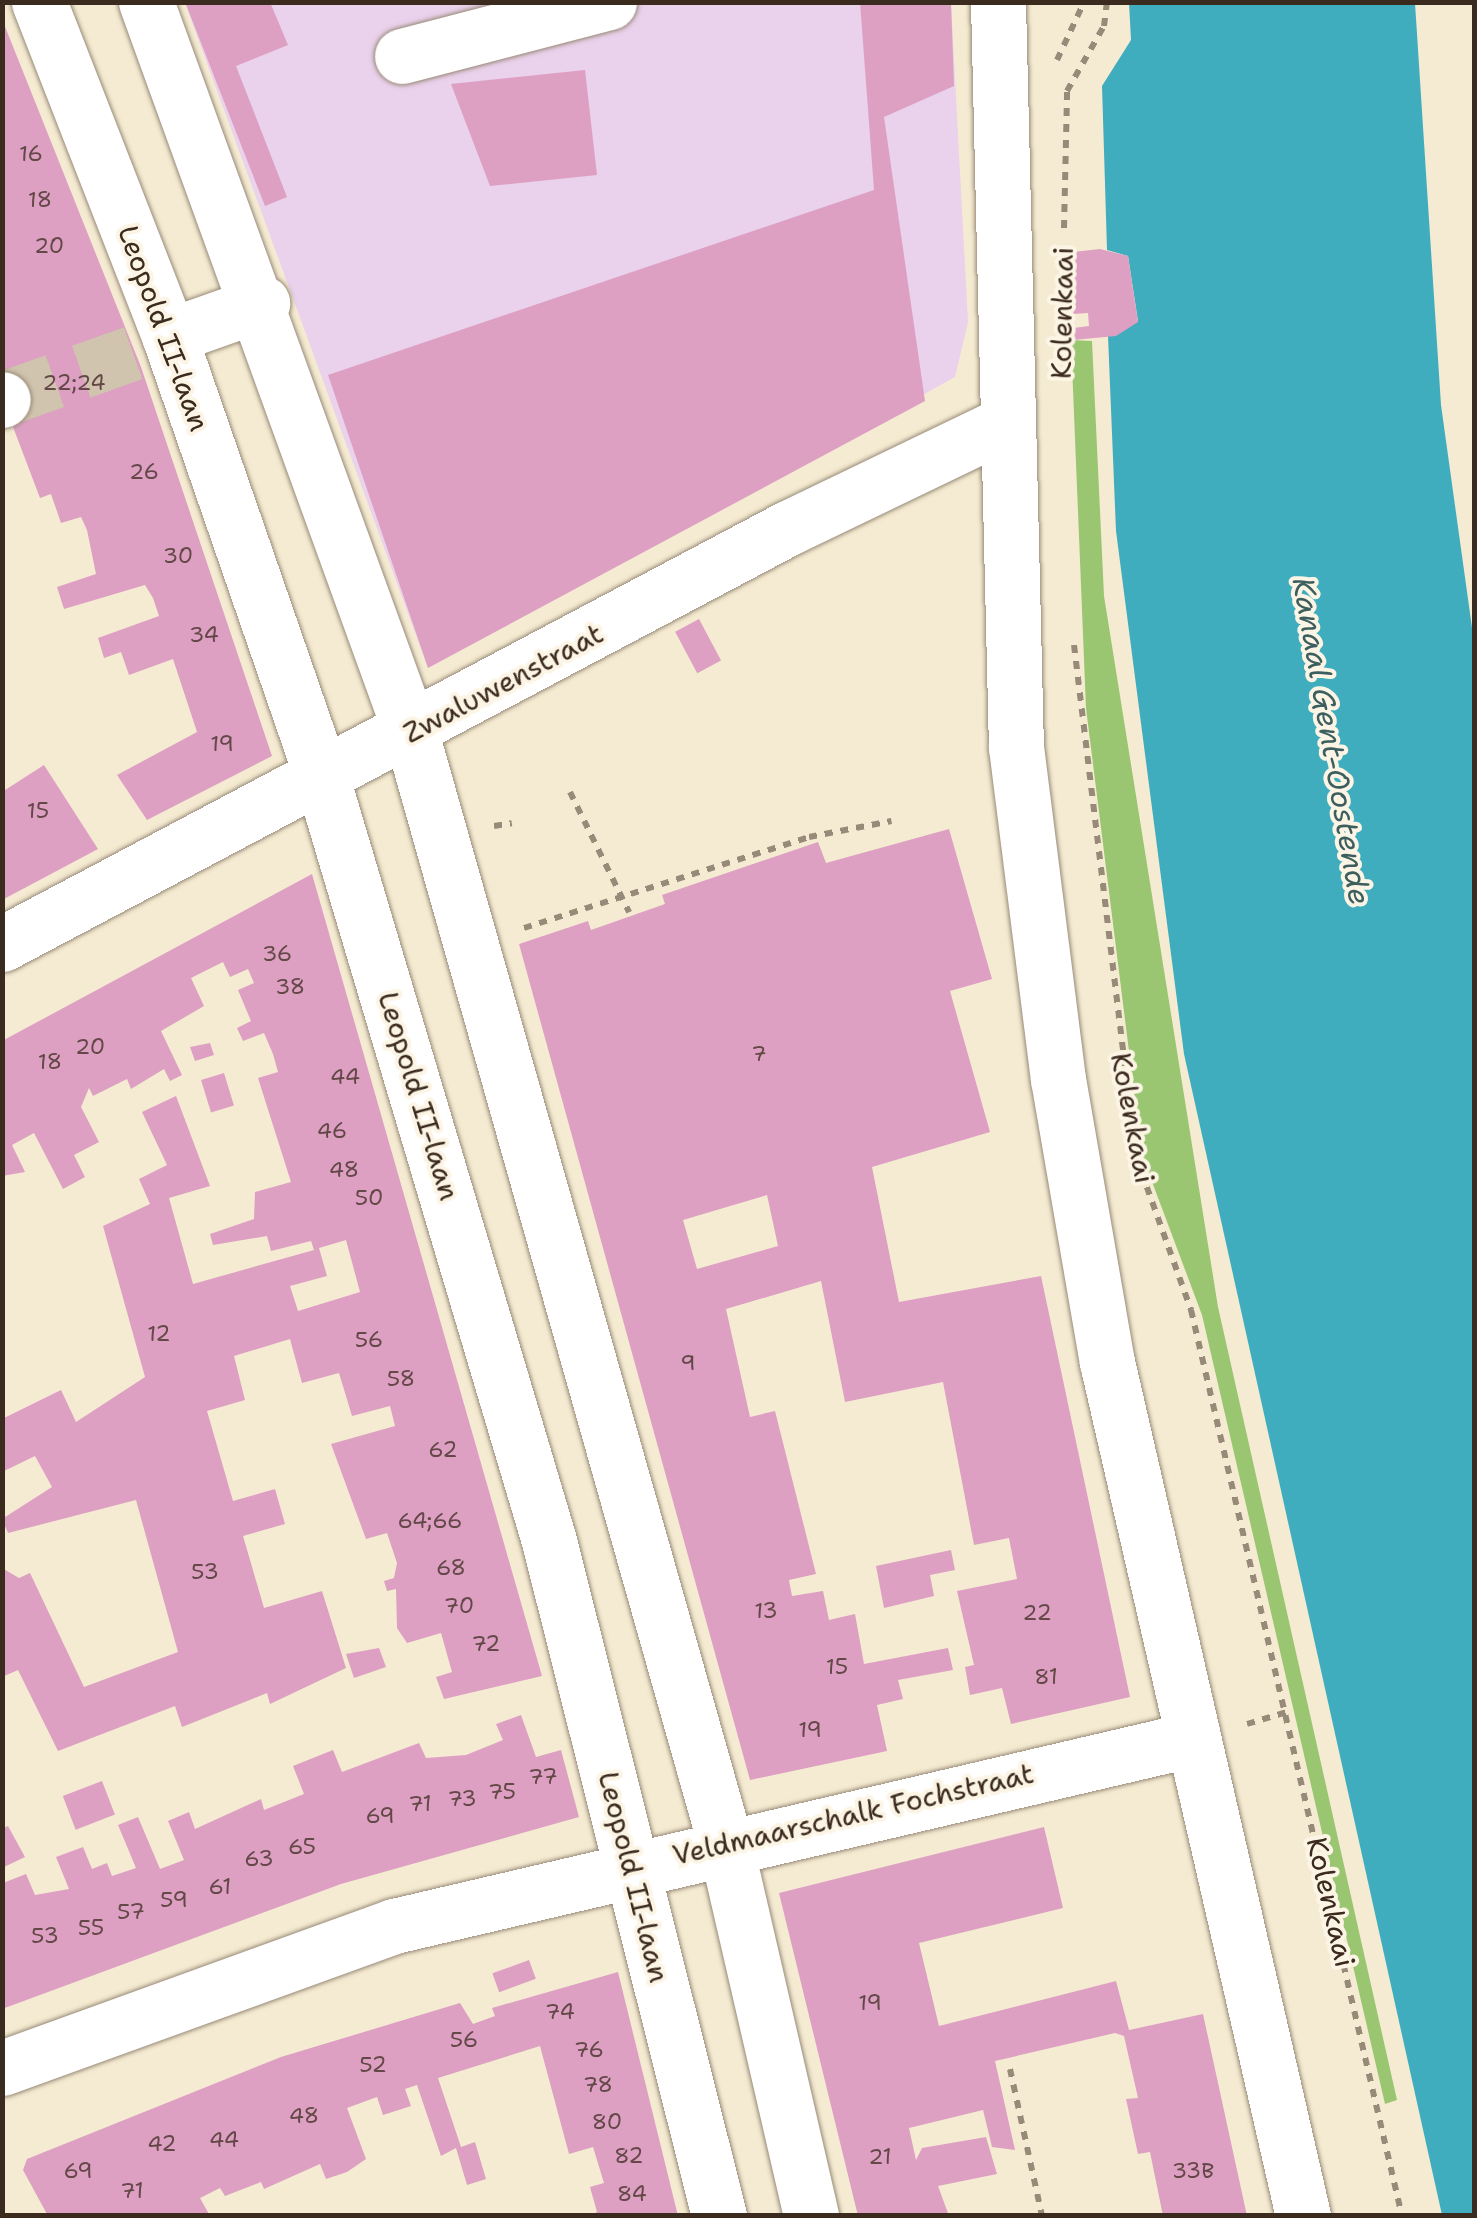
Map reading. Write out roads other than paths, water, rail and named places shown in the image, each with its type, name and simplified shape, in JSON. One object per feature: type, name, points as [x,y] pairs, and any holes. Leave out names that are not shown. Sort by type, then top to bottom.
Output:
[{"type":"street","name":"Leopold II-laan","points":[[39,2],[158,343],[321,775],[480,1298],[632,1864],[718,2216]]},
{"type":"street","points":[[146,2],[262,303],[411,733],[725,1842],[811,2216]]},
{"type":"street","name":"Kolenkaai","points":[[998,2],[1004,424],[1016,747],[1058,1079],[1107,1362],[1303,2216]]},
{"type":"street","points":[[402,56],[592,4]]},
{"type":"street","points":[[158,343],[262,303]]},
{"type":"street","name":"Zwaluwenstraat","points":[[2,944],[321,775],[411,733],[788,528],[1004,424]]},
{"type":"street","name":"Veldmaarschalk Fochstraat","points":[[2,2068],[394,1926],[725,1842],[1193,1739]]},
{"type":"water","name":"Kanaal Gent-Oostende","points":[[1129,3],[1415,3],[1441,405],[1474,642],[1474,2215],[1442,2215],[1184,1054],[1116,531],[1108,336],[1138,321],[1128,256],[1107,250],[1102,86],[1131,40]]},
{"type":"tunnel","points":[[3,399],[135,352]]}]
